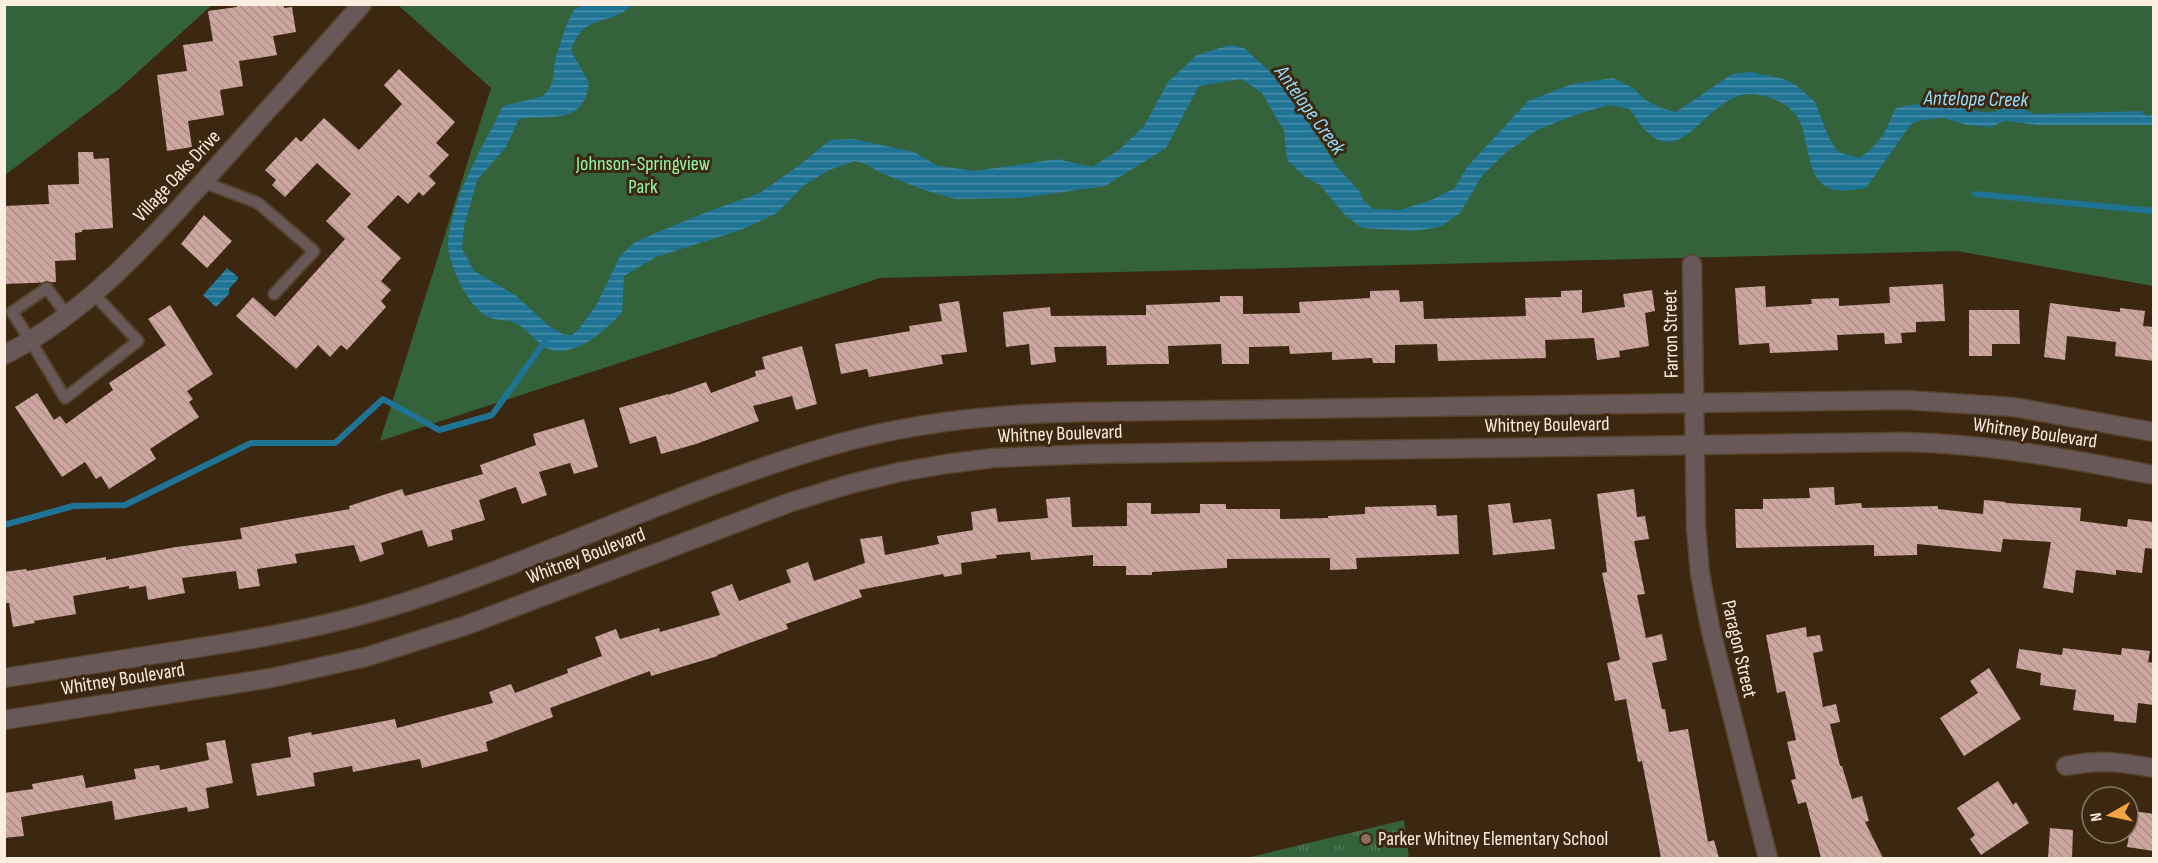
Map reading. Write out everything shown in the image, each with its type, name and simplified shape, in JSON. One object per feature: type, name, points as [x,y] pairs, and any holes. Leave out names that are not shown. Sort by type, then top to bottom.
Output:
[{"type":"street","name":"Village Oaks Drive","points":[[4,355],[30,340],[66,314],[128,262],[203,182],[362,4]]},
{"type":"street","name":"Farron Street","points":[[1692,264],[1695,445]]},
{"type":"street","name":"Whitney Boulevard","points":[[4,678],[266,637],[358,616],[453,586],[778,462],[840,443],[941,423],[1038,413],[1905,400],[1950,401],[2047,412],[2154,432]]},
{"type":"street","name":"Whitney Boulevard","points":[[4,720],[271,678],[366,657],[467,625],[791,502],[870,479],[946,464],[993,458],[1091,454],[1947,443],[2010,449],[2154,475]]},
{"type":"street","name":"Paragon Street","points":[[1695,445],[1696,527],[1704,595],[1768,858]]},
{"type":"street","points":[[2066,766],[2092,761],[2116,761],[2154,768]]},
{"type":"lane","points":[[203,182],[258,202],[314,251],[274,294]]},
{"type":"lane","points":[[66,314],[47,288],[12,312],[65,398],[138,341],[93,293]]},
{"type":"green space","points":[[5,4],[212,5],[119,89],[5,175]]},
{"type":"green space","name":"Johnson-Springview Park","points":[[398,5],[2153,5],[2153,286],[1957,251],[880,278],[380,441],[491,88]]},
{"type":"green space","name":"Parker Whitney Elementary School","points":[[1404,820],[1409,858],[1246,858]]},
{"type":"water","points":[[584,4],[632,5],[615,16],[590,25],[576,38],[571,51],[589,83],[586,97],[580,106],[564,115],[519,119],[506,147],[477,180],[464,227],[462,249],[474,271],[515,295],[549,326],[563,334],[572,335],[597,304],[620,256],[635,242],[704,213],[760,193],[830,140],[853,139],[914,152],[938,166],[975,171],[1057,159],[1092,167],[1119,150],[1144,126],[1168,82],[1197,55],[1230,45],[1244,48],[1273,75],[1294,101],[1337,167],[1373,209],[1400,210],[1429,201],[1455,188],[1467,167],[1528,101],[1572,84],[1613,78],[1633,88],[1644,99],[1661,108],[1676,112],[1732,74],[1751,72],[1784,79],[1797,86],[1815,102],[1829,138],[1838,152],[1859,158],[1877,142],[1896,108],[1915,104],[1958,105],[1979,112],[1993,112],[2011,104],[2034,114],[2142,111],[2143,114],[2149,116],[2153,114],[2153,125],[2038,125],[2007,121],[1992,127],[1968,125],[1943,118],[1922,120],[1911,124],[1866,188],[1842,190],[1829,188],[1821,183],[1811,165],[1804,133],[1796,115],[1785,105],[1770,98],[1760,95],[1740,95],[1723,104],[1679,139],[1664,142],[1648,133],[1630,109],[1609,105],[1537,130],[1504,154],[1482,176],[1460,213],[1440,227],[1414,231],[1362,228],[1345,215],[1320,185],[1305,177],[1287,160],[1284,131],[1262,93],[1241,79],[1199,86],[1166,148],[1105,186],[1021,198],[955,199],[924,190],[855,161],[829,170],[803,186],[777,213],[741,230],[656,257],[624,276],[622,313],[602,332],[587,342],[570,349],[554,351],[542,345],[521,326],[488,317],[481,312],[460,284],[451,261],[448,242],[462,189],[503,106],[541,97],[548,91],[553,81],[555,60],[566,26],[574,10]]},
{"type":"water","points":[[227,268],[238,279],[229,289],[229,294],[216,307],[203,295]]},
{"type":"building","points":[[237,4],[284,4],[284,8],[292,7],[296,32],[273,36],[277,55],[239,61],[243,86],[220,90],[224,115],[188,121],[192,147],[167,151],[157,75],[187,71],[183,45],[213,41],[208,11],[237,7]]},
{"type":"building","points":[[399,69],[455,122],[436,143],[449,155],[429,176],[436,183],[423,196],[419,192],[408,204],[398,195],[367,227],[401,258],[381,281],[391,290],[381,301],[386,307],[347,350],[341,345],[330,357],[318,345],[296,369],[236,316],[253,297],[275,317],[345,239],[326,221],[351,194],[317,163],[285,197],[272,185],[276,180],[265,170],[296,137],[301,142],[324,118],[359,150],[402,104],[384,85]]},
{"type":"building","points":[[78,152],[93,152],[94,159],[109,158],[113,228],[82,230],[82,232],[75,233],[76,260],[55,261],[56,282],[4,284],[4,206],[49,204],[48,185],[79,184]]},
{"type":"building","points":[[204,215],[232,241],[207,268],[181,244]]},
{"type":"building","points":[[1943,284],[1945,321],[1916,322],[1916,332],[1901,333],[1902,343],[1885,344],[1884,333],[1837,335],[1838,350],[1770,353],[1769,343],[1739,345],[1735,288],[1765,286],[1766,307],[1812,304],[1811,299],[1839,298],[1839,306],[1890,303],[1889,287]]},
{"type":"building","points":[[1399,290],[1400,302],[1423,301],[1424,319],[1526,316],[1525,298],[1561,297],[1561,291],[1582,290],[1582,313],[1625,307],[1623,294],[1652,290],[1655,311],[1645,313],[1649,346],[1619,351],[1620,357],[1597,360],[1594,338],[1545,340],[1546,358],[1438,361],[1437,344],[1395,345],[1395,363],[1373,363],[1372,358],[1332,360],[1332,352],[1290,354],[1289,346],[1249,347],[1249,364],[1222,364],[1221,344],[1168,346],[1169,364],[1107,365],[1106,346],[1054,347],[1056,362],[1031,365],[1029,344],[1006,347],[1003,312],[1050,307],[1051,316],[1146,315],[1146,305],[1220,302],[1220,296],[1243,296],[1243,314],[1300,313],[1299,302],[1370,298],[1370,291]]},
{"type":"building","points":[[959,301],[967,352],[941,355],[943,364],[869,377],[867,369],[841,374],[835,344],[910,331],[909,326],[942,321],[939,304]]},
{"type":"building","points":[[2050,303],[2120,312],[2120,308],[2145,311],[2143,326],[2154,327],[2154,361],[2115,356],[2116,342],[2067,336],[2065,360],[2044,357]]},
{"type":"building","points":[[170,305],[213,374],[187,391],[193,399],[189,402],[199,417],[150,449],[156,459],[109,489],[101,476],[96,479],[85,462],[62,477],[15,407],[37,393],[54,420],[60,416],[66,424],[113,390],[109,383],[166,345],[148,319]]},
{"type":"building","points":[[1969,310],[2019,310],[2020,344],[1992,344],[1992,356],[1969,356]]},
{"type":"building","points":[[802,346],[817,404],[796,410],[792,396],[753,406],[759,421],[661,454],[656,436],[630,444],[619,408],[706,382],[711,393],[756,376],[755,371],[765,369],[762,357]]},
{"type":"building","points":[[584,419],[598,467],[574,474],[570,463],[539,472],[547,495],[522,504],[516,487],[479,500],[485,520],[451,530],[453,540],[428,547],[422,530],[381,543],[384,554],[360,562],[354,545],[295,554],[297,563],[257,569],[260,586],[239,589],[236,571],[182,578],[185,593],[148,600],[146,586],[129,589],[129,586],[73,596],[76,614],[13,627],[9,603],[4,603],[4,572],[26,569],[27,571],[106,557],[106,560],[176,547],[242,539],[240,528],[350,509],[349,506],[402,489],[405,496],[483,474],[480,465],[536,445],[533,434]]},
{"type":"building","points":[[1834,487],[1835,505],[1861,503],[1862,508],[1938,506],[1938,509],[1983,514],[1984,500],[2081,508],[2080,521],[2127,527],[2128,519],[2154,522],[2154,549],[2145,548],[2142,573],[2116,570],[2116,575],[2076,570],[2073,593],[2043,588],[2051,542],[2003,539],[2001,552],[1917,544],[1917,555],[1874,556],[1874,545],[1736,548],[1735,509],[1763,509],[1763,499],[1810,498],[1809,488]]},
{"type":"building","points":[[1634,489],[1637,517],[1645,516],[1649,539],[1634,541],[1645,594],[1637,595],[1646,638],[1662,634],[1667,660],[1652,663],[1662,709],[1665,709],[1669,732],[1688,729],[1708,842],[1714,840],[1719,858],[1661,858],[1642,761],[1638,762],[1626,699],[1615,701],[1607,663],[1620,660],[1602,573],[1607,572],[1597,494]]},
{"type":"building","points":[[1070,497],[1072,527],[1127,526],[1127,503],[1151,503],[1151,514],[1200,513],[1200,504],[1226,504],[1226,509],[1280,509],[1280,519],[1328,518],[1328,516],[1365,514],[1365,507],[1436,505],[1437,516],[1457,515],[1459,554],[1356,558],[1357,569],[1330,570],[1330,558],[1227,559],[1227,568],[1152,572],[1152,575],[1126,575],[1126,566],[1093,566],[1093,555],[1031,560],[1030,552],[996,555],[997,558],[961,563],[962,574],[944,577],[943,574],[859,590],[862,597],[786,624],[788,629],[718,656],[651,676],[650,671],[550,708],[553,717],[486,742],[488,751],[422,768],[420,759],[353,772],[352,766],[313,773],[315,786],[257,796],[251,764],[291,757],[288,737],[311,732],[312,735],[395,719],[397,728],[493,703],[489,692],[511,684],[515,693],[568,673],[567,669],[602,656],[595,637],[616,629],[620,639],[659,628],[660,632],[720,615],[711,592],[732,584],[739,601],[791,582],[786,570],[808,562],[814,581],[865,563],[860,539],[882,536],[885,555],[939,544],[937,536],[973,530],[971,512],[996,508],[998,522],[1048,518],[1046,499]]},
{"type":"building","points":[[1510,503],[1513,523],[1551,519],[1555,549],[1493,555],[1488,505]]},
{"type":"building","points":[[1806,627],[1807,637],[1820,635],[1823,651],[1813,653],[1823,707],[1836,704],[1840,722],[1830,724],[1840,766],[1842,766],[1852,799],[1862,796],[1869,821],[1865,822],[1883,858],[1821,858],[1806,802],[1798,804],[1791,780],[1796,779],[1787,742],[1796,740],[1785,691],[1777,693],[1766,635]]},
{"type":"building","points":[[2063,648],[2121,655],[2122,648],[2150,651],[2148,662],[2154,663],[2154,705],[2138,703],[2136,723],[2114,721],[2114,715],[2073,710],[2076,690],[2040,685],[2041,673],[2016,668],[2019,649],[2062,655]]},
{"type":"building","points":[[1989,668],[2021,719],[1964,756],[1940,718],[1978,693],[1970,681]]},
{"type":"building","points":[[225,740],[233,783],[206,788],[209,808],[188,812],[187,807],[115,820],[112,801],[21,817],[24,836],[4,838],[4,793],[33,789],[32,784],[83,775],[86,788],[136,779],[134,769],[159,765],[160,770],[209,760],[206,743]]},
{"type":"building","points":[[1998,781],[2013,805],[2016,802],[2029,823],[1981,855],[1970,839],[1975,835],[1957,808]]},
{"type":"building","points":[[2140,812],[2154,814],[2154,851],[2127,847],[2127,845],[2140,845]]},
{"type":"building","points":[[2050,828],[2073,830],[2072,858],[2048,858]]},
{"type":"waterway","points":[[1975,194],[2154,211]]},
{"type":"waterway","points":[[4,525],[73,506],[125,505],[251,443],[335,443],[383,399],[439,430],[492,415],[546,340]]},
{"type":"place","name":"Parker Whitney Elementary School","points":[[1366,839]]},
{"type":"water label","name":"Antelope Creek","points":[[1976,99]]},
{"type":"water label","name":"Antelope Creek","points":[[1310,110]]}]
